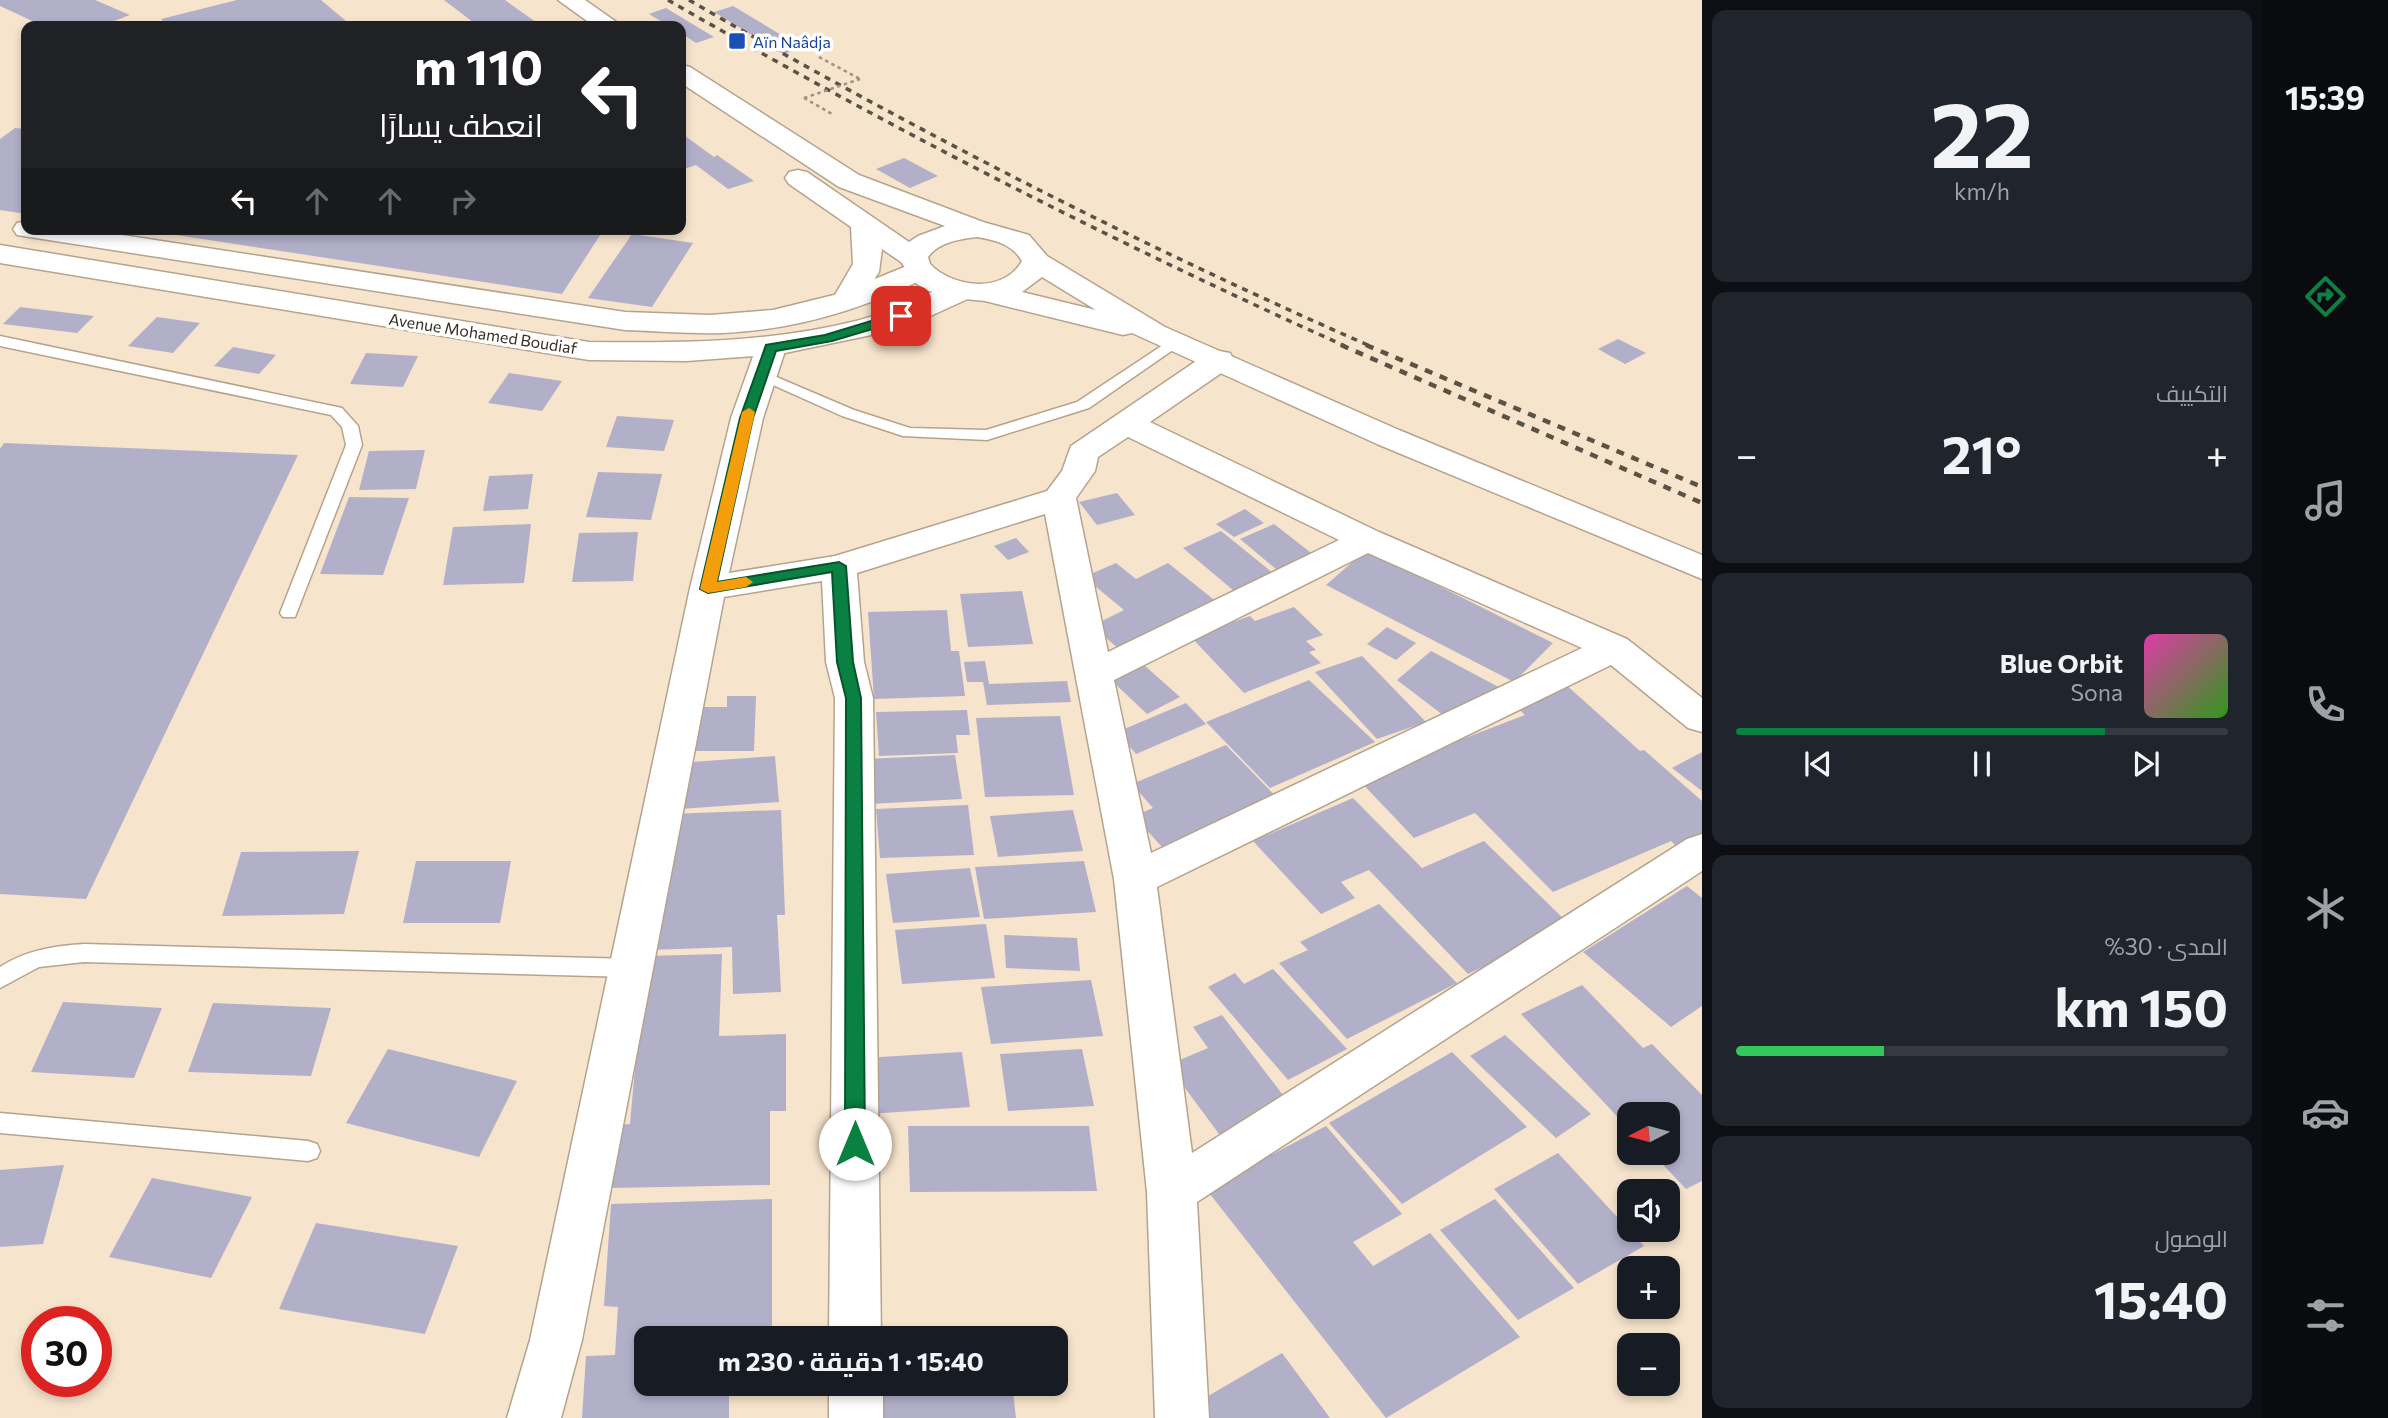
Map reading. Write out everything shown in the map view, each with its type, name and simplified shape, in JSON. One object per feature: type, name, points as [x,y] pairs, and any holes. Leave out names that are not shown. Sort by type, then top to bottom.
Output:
[{"type":"street","points":[[558,3],[572,21]]},
{"type":"street","points":[[558,3],[599,21]]},
{"type":"street","points":[[686,75],[849,181],[977,229],[999,232],[1018,239],[1031,249],[1036,261],[1165,337],[1388,437],[1702,568]]},
{"type":"street","points":[[686,101],[864,223],[917,264],[929,279],[1165,337]]},
{"type":"street","points":[[847,300],[867,273],[868,246],[864,223]]},
{"type":"street","name":"Avenue Mohamed Boudiaf","points":[[0,225],[21,228]]},
{"type":"street","points":[[917,264],[918,249],[927,240],[941,234],[977,229]]},
{"type":"street","name":"Avenue Mohamed Boudiaf","points":[[65,235],[625,321],[723,324],[797,315],[875,291],[917,264]]},
{"type":"street","name":"Avenue Mohamed Boudiaf","points":[[0,254],[589,351],[667,353],[766,362],[972,291],[1002,289],[1021,282],[1032,272],[1036,261]]},
{"type":"street","points":[[708,589],[839,566],[1059,498],[1078,471],[1083,453],[1219,360]]},
{"type":"street","points":[[534,1418],[556,1340],[708,589],[747,418],[766,362]]},
{"type":"street","points":[[1126,424],[1367,540],[1614,648],[1702,718]]},
{"type":"street","points":[[1059,498],[1135,879],[1172,1192],[1182,1418]]},
{"type":"street","points":[[1095,674],[1367,540]]},
{"type":"street","points":[[839,566],[845,662],[853,698],[855,1326]]},
{"type":"street","points":[[1135,879],[1614,648]]},
{"type":"street","points":[[1172,1192],[1702,850]]},
{"type":"street","points":[[856,1396],[856,1418]]},
{"type":"lane","points":[[766,362],[848,413],[909,433],[987,435],[1083,405],[1165,337]]},
{"type":"lane","points":[[0,341],[336,411],[350,426],[354,445],[289,613]]},
{"type":"lane","points":[[0,979],[14,968],[44,955],[84,953],[631,968]]},
{"type":"lane","points":[[0,1123],[307,1151]]},
{"type":"path","points":[[819,57],[860,79],[804,98],[832,114]]},
{"type":"building","points":[[0,0],[95,0],[130,15],[114,21],[32,21],[0,6]]},
{"type":"building","points":[[237,0],[321,0],[346,21],[163,21],[161,19]]},
{"type":"building","points":[[444,0],[505,0],[534,21],[471,21]]},
{"type":"building","points":[[733,6],[803,48],[783,54],[714,12]]},
{"type":"building","points":[[666,8],[714,37],[696,43],[686,36],[686,21],[661,21],[649,14]]},
{"type":"building","points":[[15,128],[21,129],[21,213],[0,210],[0,139]]},
{"type":"building","points":[[686,137],[754,181],[728,189],[696,165],[686,168]]},
{"type":"building","points":[[904,158],[938,176],[910,188],[876,169]]},
{"type":"building","points":[[176,235],[600,235],[562,294]]},
{"type":"building","points":[[631,235],[693,243],[652,307],[588,298]]},
{"type":"building","points":[[20,307],[94,316],[77,333],[3,324]]},
{"type":"building","points":[[157,317],[200,323],[173,353],[128,346]]},
{"type":"building","points":[[1618,339],[1646,353],[1625,364],[1598,349]]},
{"type":"building","points":[[233,347],[276,355],[259,374],[214,366]]},
{"type":"building","points":[[366,353],[418,356],[403,387],[350,384]]},
{"type":"building","points":[[509,373],[562,381],[542,411],[488,403]]},
{"type":"building","points":[[617,416],[674,420],[664,451],[606,447]]},
{"type":"building","points":[[4,443],[298,455],[86,899],[0,894],[0,449]]},
{"type":"building","points":[[425,450],[416,489],[359,490],[369,451]]},
{"type":"building","points":[[598,472],[662,474],[651,520],[586,517]]},
{"type":"building","points":[[533,474],[528,509],[483,511],[489,476]]},
{"type":"building","points":[[1117,493],[1135,515],[1097,525],[1079,502]]},
{"type":"building","points":[[349,497],[409,498],[383,575],[320,574]]},
{"type":"building","points":[[1245,509],[1264,523],[1234,537],[1216,524]]},
{"type":"building","points":[[531,524],[524,583],[443,585],[453,527]]},
{"type":"building","points":[[1274,524],[1319,559],[1283,575],[1240,539]]},
{"type":"building","points":[[1221,531],[1279,578],[1240,596],[1183,548]]},
{"type":"building","points":[[638,532],[633,581],[572,582],[579,533]]},
{"type":"building","points":[[1016,538],[1029,552],[1008,560],[994,546]]},
{"type":"building","points":[[1365,551],[1553,643],[1514,682],[1326,585]]},
{"type":"building","points":[[1116,563],[1136,579],[1168,563],[1223,607],[1126,655],[1092,626],[1124,610],[1084,577]]},
{"type":"building","points":[[1022,591],[1033,644],[968,647],[960,594]]},
{"type":"building","points":[[1294,607],[1323,635],[1306,641],[1316,650],[1309,652],[1321,663],[1244,693],[1191,637],[1250,616],[1255,621]]},
{"type":"building","points":[[947,610],[951,651],[959,651],[965,696],[874,699],[868,612]]},
{"type":"building","points":[[1387,627],[1416,643],[1396,660],[1367,644]]},
{"type":"building","points":[[1431,651],[1506,691],[1452,722],[1397,680]]},
{"type":"building","points":[[1362,656],[1426,722],[1377,739],[1315,672]]},
{"type":"building","points":[[985,661],[989,684],[1067,681],[1071,702],[987,705],[983,682],[967,682],[964,662]]},
{"type":"building","points":[[1144,665],[1180,697],[1147,714],[1111,680]]},
{"type":"building","points":[[1309,680],[1375,742],[1270,788],[1206,722]]},
{"type":"building","points":[[1565,684],[1640,751],[1644,750],[1702,801],[1702,835],[1676,846],[1671,841],[1553,892],[1475,813],[1414,838],[1358,779],[1525,715],[1513,704]]},
{"type":"building","points":[[727,696],[756,696],[754,751],[691,751],[695,707],[727,707]]},
{"type":"building","points":[[1186,703],[1206,724],[1136,754],[1117,732]]},
{"type":"building","points":[[967,710],[970,735],[956,735],[958,753],[879,756],[876,712]]},
{"type":"building","points":[[1060,716],[1074,795],[985,797],[976,718]]},
{"type":"building","points":[[1226,745],[1285,806],[1170,856],[1134,816],[1153,808],[1132,784]]},
{"type":"building","points":[[1702,752],[1702,791],[1672,768]]},
{"type":"building","points":[[955,755],[962,799],[870,804],[865,759]]},
{"type":"building","points":[[775,756],[779,802],[680,809],[678,763]]},
{"type":"building","points":[[1353,798],[1422,868],[1484,841],[1570,925],[1468,974],[1369,870],[1341,882],[1355,898],[1321,914],[1253,841]]},
{"type":"building","points":[[968,805],[974,855],[880,858],[876,809]]},
{"type":"building","points":[[781,810],[785,915],[777,915],[781,992],[733,994],[732,947],[651,950],[669,814]]},
{"type":"building","points":[[1073,810],[1083,851],[998,857],[990,816]]},
{"type":"building","points":[[359,851],[344,914],[222,916],[241,852]]},
{"type":"building","points":[[416,861],[511,861],[500,923],[403,923]]},
{"type":"building","points":[[1084,861],[1096,912],[984,919],[975,867]]},
{"type":"building","points":[[970,868],[980,917],[893,923],[886,874]]},
{"type":"building","points":[[1687,886],[1702,898],[1702,1006],[1671,1027],[1583,952]]},
{"type":"building","points":[[1379,904],[1457,983],[1347,1039],[1279,963],[1308,950],[1300,942]]},
{"type":"building","points":[[986,924],[995,978],[902,984],[895,930]]},
{"type":"building","points":[[1004,935],[1077,938],[1080,971],[1006,968]]},
{"type":"building","points":[[722,954],[719,1036],[786,1034],[786,1111],[770,1111],[770,1185],[612,1188],[617,1125],[630,1124],[645,956]]},
{"type":"building","points":[[1273,969],[1347,1049],[1288,1080],[1208,987],[1235,973],[1244,984]]},
{"type":"building","points":[[1091,980],[1103,1036],[991,1044],[981,987]]},
{"type":"building","points":[[1582,985],[1643,1048],[1652,1044],[1702,1095],[1702,1181],[1686,1189],[1680,1179],[1677,1179],[1664,1166],[1680,1166],[1680,1102],[1617,1102],[1617,1116],[1521,1014]]},
{"type":"building","points":[[63,1002],[162,1008],[134,1078],[31,1072]]},
{"type":"building","points":[[213,1003],[331,1008],[311,1076],[188,1072]]},
{"type":"building","points":[[1222,1015],[1292,1107],[1222,1138],[1168,1065],[1208,1048],[1193,1027]]},
{"type":"building","points":[[1505,1035],[1591,1114],[1556,1138],[1470,1056]]},
{"type":"building","points":[[388,1049],[517,1081],[479,1157],[346,1123]]},
{"type":"building","points":[[1082,1049],[1094,1106],[1008,1111],[1000,1054]]},
{"type":"building","points":[[962,1052],[970,1107],[870,1114],[864,1058]]},
{"type":"building","points":[[1452,1052],[1527,1127],[1402,1204],[1329,1123]]},
{"type":"building","points":[[908,1126],[1089,1126],[1097,1191],[910,1192]]},
{"type":"building","points":[[1326,1126],[1402,1214],[1353,1242],[1373,1266],[1430,1233],[1520,1337],[1386,1418],[1206,1189]]},
{"type":"building","points":[[1558,1153],[1617,1217],[1617,1242],[1640,1242],[1644,1246],[1627,1256],[1617,1256],[1617,1262],[1578,1284],[1494,1189]]},
{"type":"building","points":[[64,1165],[43,1244],[0,1247],[0,1170]]},
{"type":"building","points":[[152,1178],[252,1197],[211,1278],[109,1257]]},
{"type":"building","points":[[772,1199],[772,1326],[634,1326],[634,1396],[729,1396],[729,1418],[582,1418],[586,1356],[615,1355],[618,1307],[604,1306],[611,1204]]},
{"type":"building","points":[[1495,1199],[1574,1288],[1518,1320],[1440,1230]]},
{"type":"building","points":[[316,1223],[458,1246],[425,1334],[279,1309]]},
{"type":"building","points":[[1282,1353],[1330,1418],[1199,1418],[1191,1406]]},
{"type":"building","points":[[874,1396],[1013,1396],[1016,1418],[875,1418]]},
{"type":"railway","points":[[668,0],[834,93],[1002,182],[1172,266],[1345,346]]},
{"type":"railway","points":[[689,0],[856,94],[1025,183],[1196,267],[1370,346]]},
{"type":"railway","points":[[1341,345],[1702,503]]},
{"type":"railway","points":[[1366,345],[1702,487]]},
{"type":"slow traffic","points":[[746,582],[708,589],[749,412]]},
{"type":"place","name":"Aïn Naâdja","points":[[737,41]]},
{"type":"route","points":[[855,1144],[853,698],[845,662],[839,566],[708,589],[747,418],[771,348],[827,339],[901,316]]}]
